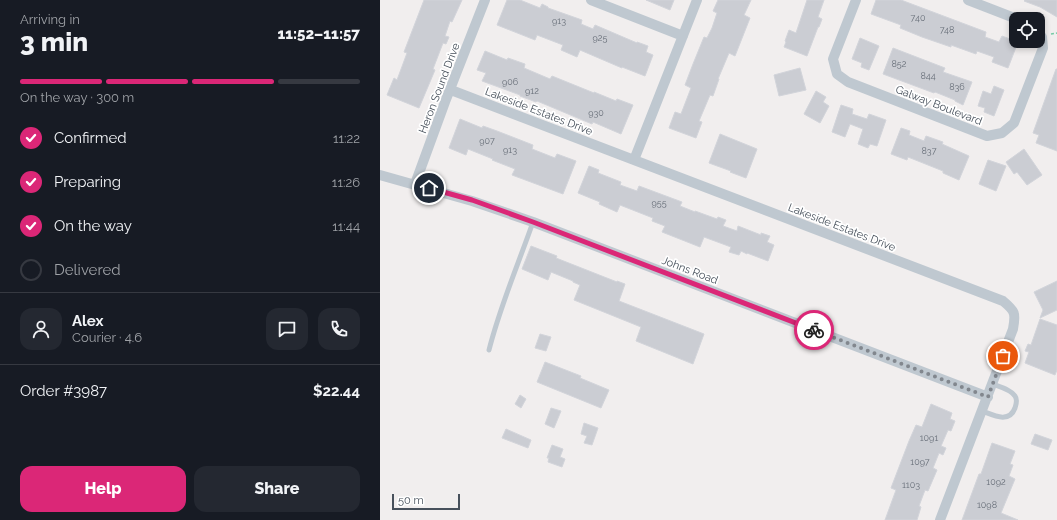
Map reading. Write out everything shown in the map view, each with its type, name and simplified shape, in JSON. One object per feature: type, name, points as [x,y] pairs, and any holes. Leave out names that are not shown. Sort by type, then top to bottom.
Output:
[{"type":"street","name":"Heron Sound Drive","points":[[415,184],[485,0]]},
{"type":"street","points":[[591,0],[683,36]]},
{"type":"street","points":[[634,160],[697,0]]},
{"type":"street","name":"Galway Boulevard","points":[[856,0],[833,59],[837,74],[848,82],[987,136],[1002,134],[1014,123],[1043,48]]},
{"type":"street","points":[[968,0],[1009,16]]},
{"type":"street","name":"Lakeside Estates Drive","points":[[451,90],[1003,302],[1012,309],[1015,318],[1013,329],[940,520]]},
{"type":"street","name":"Johns Road","points":[[380,174],[472,200],[533,222],[988,397]]},
{"type":"lane","points":[[489,350],[502,303],[533,222]]},
{"type":"lane","points":[[982,411],[1000,417],[1009,417],[1017,402],[1015,395],[1008,390],[992,384]]},
{"type":"building","points":[[424,0],[462,0],[452,22],[450,21],[445,36],[449,37],[446,44],[443,43],[433,69],[435,70],[419,108],[387,95],[394,78],[397,80],[407,53],[404,52]]},
{"type":"building","points":[[507,0],[520,0],[540,8],[542,4],[548,8],[582,20],[581,24],[593,29],[595,25],[637,43],[648,46],[646,52],[653,55],[645,76],[580,50],[577,57],[561,50],[563,45],[537,35],[535,40],[497,25]]},
{"type":"building","points":[[646,0],[674,0],[670,10]]},
{"type":"building","points":[[718,0],[751,0],[744,15],[750,18],[735,56],[729,53],[718,79],[713,96],[710,95],[699,121],[702,122],[696,138],[669,128],[675,112],[681,114],[691,88],[685,85],[704,37],[707,38],[712,28],[717,13],[713,11]]},
{"type":"building","points":[[807,0],[824,0],[818,17],[822,19],[807,56],[784,47],[789,30],[796,33]]},
{"type":"building","points":[[876,0],[901,0],[986,32],[985,37],[999,42],[1002,36],[1009,39],[1009,48],[1016,48],[1008,68],[992,62],[994,57],[977,51],[976,54],[922,37],[900,28],[901,25],[871,14]]},
{"type":"building","points":[[1057,0],[1057,17],[1040,7],[1024,1]]},
{"type":"building","points":[[860,38],[879,46],[869,70],[861,67],[862,63],[852,59]]},
{"type":"building","points":[[893,48],[945,68],[943,72],[972,82],[963,105],[935,92],[934,93],[883,74]]},
{"type":"building","points":[[485,51],[507,60],[508,58],[525,64],[524,68],[550,79],[552,76],[616,101],[617,99],[633,105],[621,134],[593,122],[592,124],[537,101],[536,102],[482,81],[486,73],[477,70]]},
{"type":"building","points":[[800,68],[806,90],[779,96],[774,75]]},
{"type":"building","points":[[1056,69],[1057,151],[1036,143],[1039,135],[1033,133]]},
{"type":"building","points":[[994,86],[1004,90],[994,116],[984,112],[985,108],[978,106],[983,91],[991,94]]},
{"type":"building","points":[[816,91],[826,97],[823,102],[829,106],[820,123],[804,114]]},
{"type":"building","points":[[841,105],[853,109],[852,114],[867,119],[869,114],[886,120],[877,146],[870,144],[868,148],[858,144],[863,129],[850,124],[845,137],[832,132]]},
{"type":"building","points":[[460,119],[533,145],[532,149],[555,158],[557,154],[576,161],[563,194],[512,175],[515,169],[492,160],[493,159],[468,149],[466,155],[449,148]]},
{"type":"building","points":[[901,128],[910,131],[909,135],[924,141],[926,136],[943,142],[942,144],[969,156],[959,180],[943,173],[943,171],[908,157],[907,160],[891,154]]},
{"type":"building","points":[[720,134],[757,149],[746,178],[709,163]]},
{"type":"building","points":[[1024,149],[1042,175],[1027,185],[1017,172],[1014,174],[1006,162]]},
{"type":"building","points":[[988,160],[1006,166],[996,191],[979,184]]},
{"type":"building","points":[[589,166],[599,170],[598,173],[621,182],[620,185],[637,191],[639,186],[682,202],[680,206],[695,212],[717,219],[718,217],[726,220],[723,226],[737,231],[738,226],[761,235],[761,233],[770,236],[767,242],[774,245],[768,261],[741,251],[739,255],[729,252],[731,247],[704,237],[700,247],[662,232],[665,226],[652,221],[653,218],[620,205],[617,212],[599,204],[600,202],[578,193]]},
{"type":"building","points":[[531,246],[557,256],[556,258],[625,284],[619,301],[704,334],[693,364],[636,341],[641,327],[574,300],[580,285],[573,281],[551,272],[548,280],[522,269]]},
{"type":"building","points":[[1057,281],[1057,310],[1040,318],[1043,310],[1034,292]]},
{"type":"building","points":[[1040,319],[1057,325],[1057,370],[1055,375],[1025,363],[1029,352],[1025,351],[1028,344],[1031,345]]},
{"type":"building","points":[[540,334],[551,337],[546,351],[535,348]]},
{"type":"building","points":[[545,362],[581,376],[580,378],[609,390],[601,408],[537,382]]},
{"type":"building","points":[[520,395],[526,399],[521,408],[515,404]]},
{"type":"building","points":[[931,404],[952,413],[950,419],[955,421],[951,431],[948,430],[941,446],[946,448],[943,455],[939,453],[933,468],[937,470],[928,491],[925,490],[919,506],[921,507],[917,520],[885,520],[896,490],[891,488],[909,441],[916,425],[922,427]]},
{"type":"building","points":[[551,408],[561,411],[554,428],[545,424]]},
{"type":"building","points":[[584,423],[598,428],[592,445],[584,443],[587,436],[581,434]]},
{"type":"building","points":[[506,429],[531,440],[528,448],[502,438]]},
{"type":"building","points":[[1035,434],[1052,440],[1048,450],[1031,444]]},
{"type":"building","points":[[992,443],[1015,451],[1010,464],[1013,465],[1009,476],[1015,479],[1001,513],[1018,520],[962,520],[979,474],[981,474]]},
{"type":"building","points":[[552,445],[563,449],[560,457],[565,459],[562,467],[548,462],[549,458],[547,458]]},
{"type":"way so far","points":[[814,330],[988,397],[1003,356]]},
{"type":"route","points":[[429,188],[472,200],[533,222],[814,330]]}]
